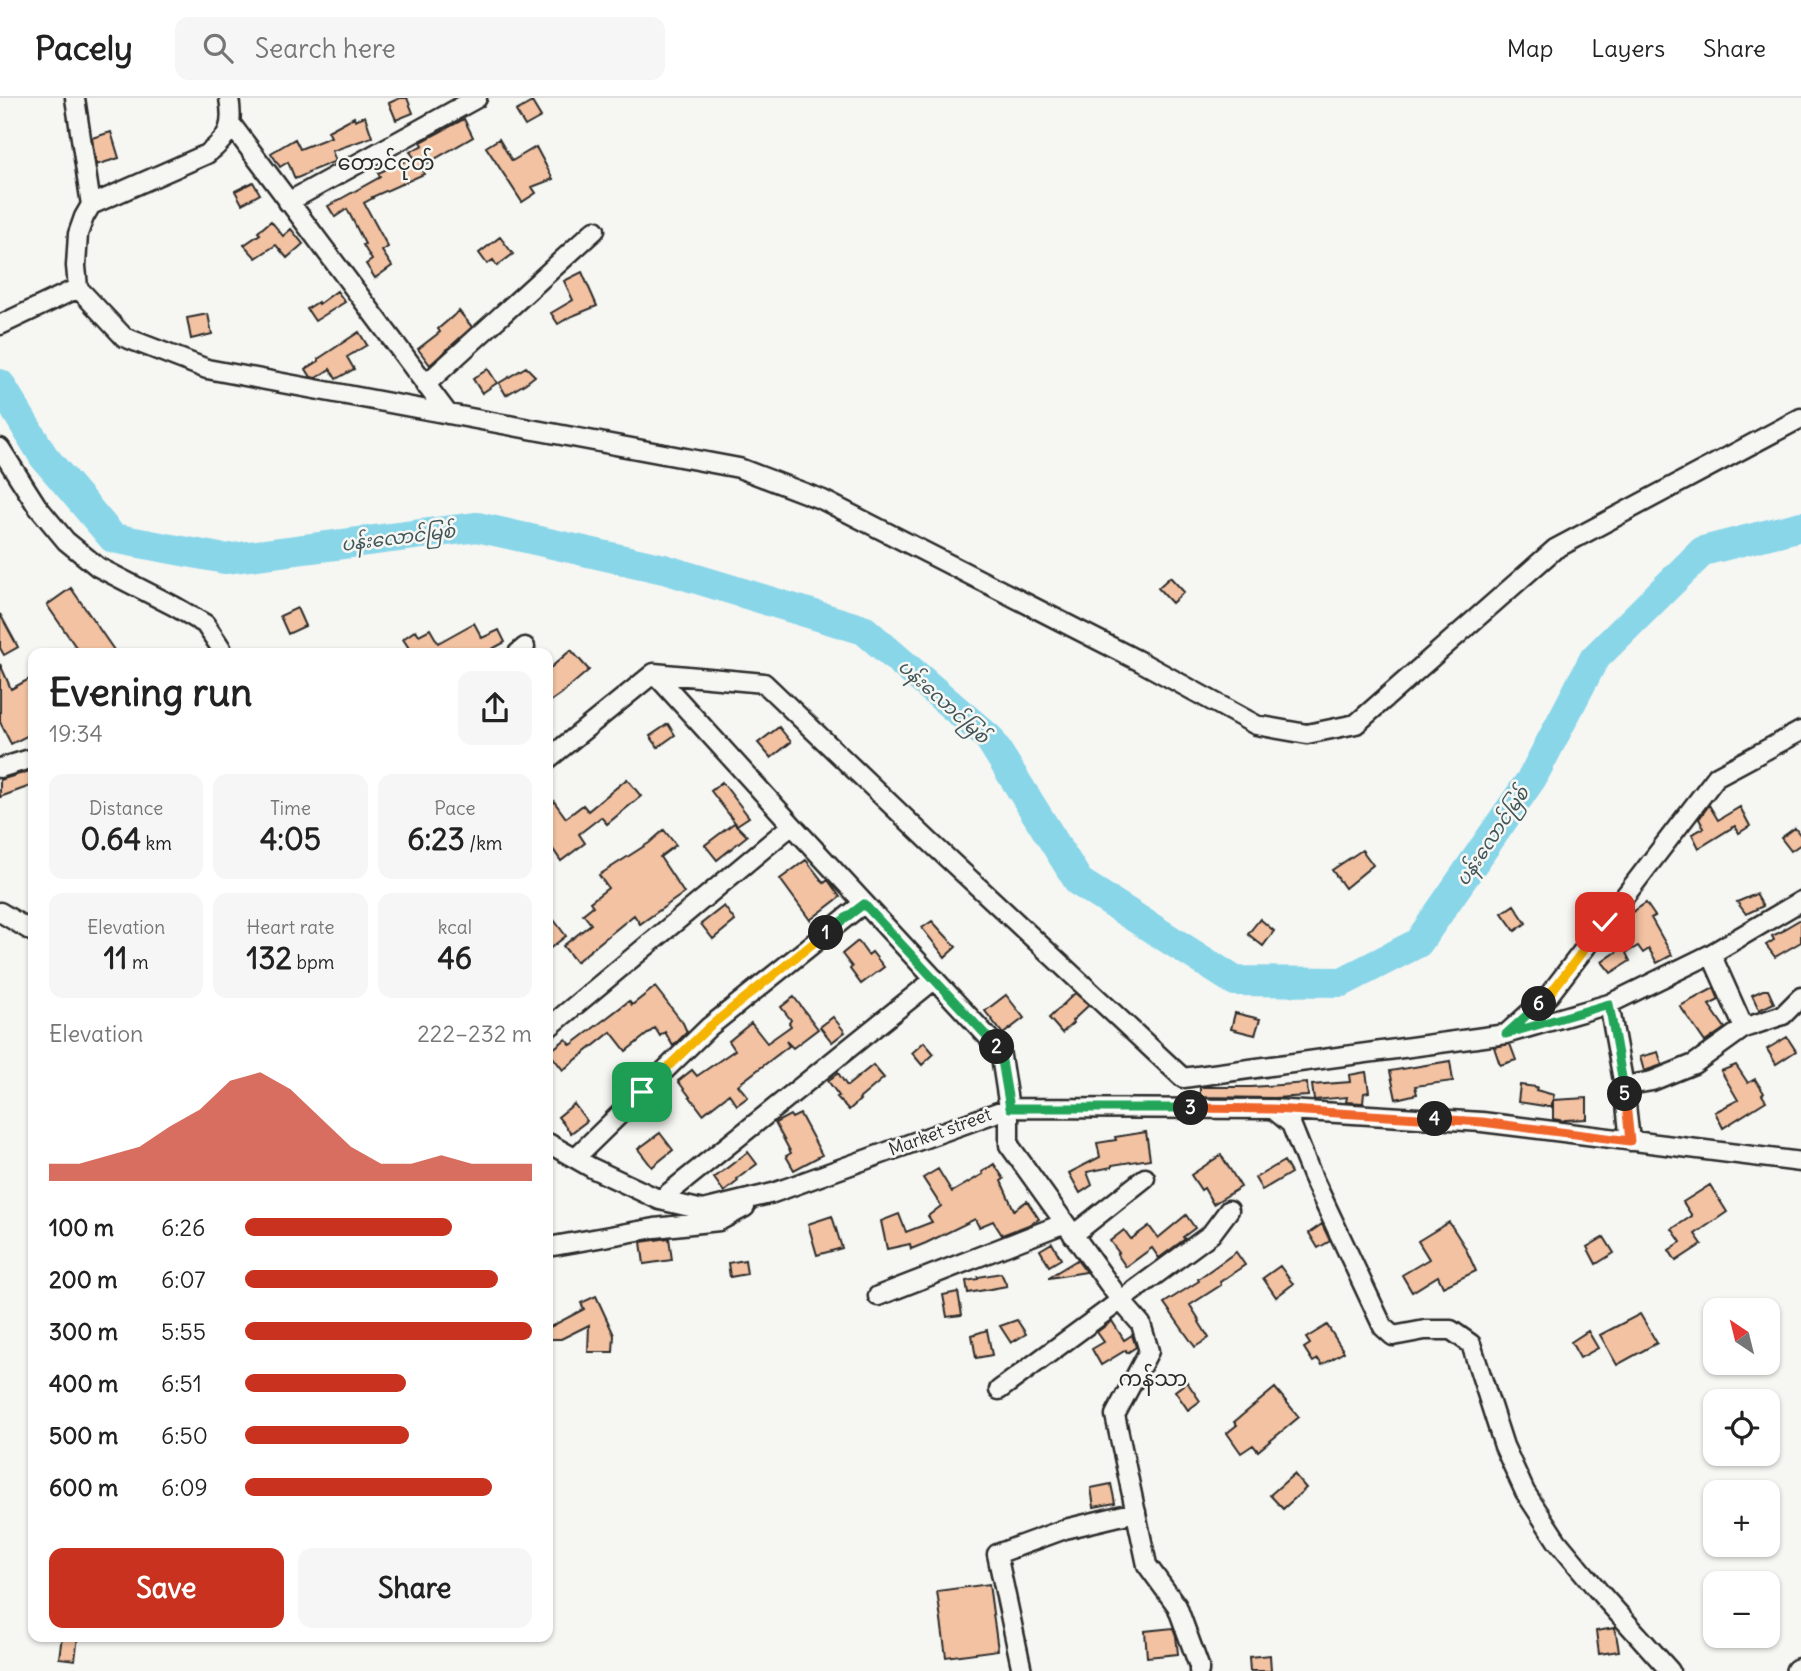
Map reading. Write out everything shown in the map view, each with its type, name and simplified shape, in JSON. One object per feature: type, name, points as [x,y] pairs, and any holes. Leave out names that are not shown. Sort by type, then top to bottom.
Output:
[{"type":"street","points":[[75,98],[91,205]]},
{"type":"street","points":[[229,98],[231,124],[223,142],[207,155],[91,205],[84,217],[78,233],[78,288],[124,337],[207,369],[738,468],[835,506],[1141,662],[1256,725],[1307,734],[1356,724],[1555,548],[1801,418]]},
{"type":"street","points":[[288,202],[477,98]]},
{"type":"street","points":[[231,124],[448,414]]},
{"type":"street","points":[[425,385],[594,230]]},
{"type":"street","points":[[4,323],[78,288]]},
{"type":"street","points":[[0,448],[37,506],[66,541],[98,568],[205,624],[221,648]]},
{"type":"street","points":[[553,755],[653,673],[764,683],[1183,1078],[1506,1034],[1609,1004],[1711,954],[1801,901]]},
{"type":"street","points":[[653,673],[1000,1049],[1010,1108],[1009,1144],[1121,1301],[1141,1324],[1149,1351],[1115,1415],[1147,1565],[1177,1606],[1199,1671]]},
{"type":"street","points":[[1506,1034],[1549,995],[1717,776],[1801,731]]},
{"type":"street","points":[[0,768],[28,760]]},
{"type":"street","points":[[553,1024],[792,825]]},
{"type":"street","points":[[575,1158],[709,1027],[864,904]]},
{"type":"street","points":[[0,912],[28,927]]},
{"type":"street","points":[[1711,954],[1744,1028]]},
{"type":"street","points":[[660,1200],[934,979]]},
{"type":"street","points":[[1624,1086],[1652,1081],[1694,1064],[1744,1028],[1783,1014],[1801,997]]},
{"type":"street","points":[[1609,1004],[1624,1086],[1630,1141]]},
{"type":"street","name":"Market street","points":[[553,1146],[660,1200],[703,1210],[773,1193],[1010,1108],[1273,1109],[1482,1122],[1801,1162]]},
{"type":"street","points":[[1273,1109],[1291,1124],[1383,1327],[1393,1336],[1425,1330],[1451,1330],[1471,1344],[1504,1446],[1525,1492],[1557,1541],[1670,1671]]},
{"type":"street","points":[[878,1296],[1069,1229],[1145,1178]]},
{"type":"street","points":[[553,1246],[655,1228],[719,1221],[773,1193]]},
{"type":"street","points":[[999,1390],[1211,1234],[1229,1210]]},
{"type":"street","points":[[1022,1671],[997,1554],[1066,1529],[1136,1512]]},
{"type":"building","points":[[407,98],[413,113],[396,120],[389,103]]},
{"type":"building","points":[[532,102],[541,117],[525,126],[516,111]]},
{"type":"building","points":[[365,116],[372,137],[332,151],[336,161],[295,179],[288,162],[280,167],[271,153],[295,139],[300,149],[331,137],[328,131],[354,117],[355,120]]},
{"type":"building","points":[[464,119],[473,137],[421,167],[424,174],[364,203],[388,247],[382,251],[392,266],[375,278],[366,264],[372,260],[347,209],[335,217],[328,206],[380,177],[378,173],[414,157],[410,152],[423,145],[421,142]]},
{"type":"building","points":[[111,132],[119,158],[96,165],[92,138]]},
{"type":"building","points":[[499,139],[512,161],[536,147],[553,179],[532,187],[536,193],[522,202],[486,147]]},
{"type":"building","points":[[253,182],[260,194],[242,204],[235,191]]},
{"type":"building","points":[[271,221],[283,236],[291,229],[303,244],[287,258],[276,245],[256,258],[244,245],[260,234],[258,232]]},
{"type":"building","points":[[500,237],[513,254],[497,266],[493,260],[487,264],[479,253]]},
{"type":"building","points":[[582,272],[597,306],[558,324],[551,313],[573,300],[564,281]]},
{"type":"building","points":[[337,291],[345,302],[315,321],[307,309]]},
{"type":"building","points":[[459,311],[472,327],[430,365],[418,349],[440,332],[438,329]]},
{"type":"building","points":[[208,314],[212,334],[191,339],[187,318]]},
{"type":"building","points":[[359,332],[367,345],[347,357],[354,369],[336,379],[330,369],[316,378],[311,377],[306,369]]},
{"type":"building","points":[[526,367],[535,376],[506,395],[499,383]]},
{"type":"building","points":[[488,369],[497,383],[482,393],[473,379]]},
{"type":"building","points":[[1170,577],[1184,592],[1172,603],[1158,588]]},
{"type":"building","points":[[71,588],[113,648],[77,648],[47,605]]},
{"type":"building","points":[[297,608],[305,626],[288,634],[280,616]]},
{"type":"building","points":[[0,614],[18,647],[4,655],[0,648]]},
{"type":"building","points":[[474,623],[482,638],[499,630],[505,642],[494,648],[409,648],[403,639],[416,630],[419,635],[430,629],[438,643]]},
{"type":"building","points":[[571,650],[589,670],[553,700],[553,666]]},
{"type":"building","points":[[0,664],[11,689],[28,680],[28,736],[11,744],[0,722]]},
{"type":"building","points":[[668,724],[675,735],[658,747],[650,736]]},
{"type":"building","points":[[779,727],[791,742],[771,758],[758,743]]},
{"type":"building","points":[[28,772],[28,787],[0,797],[0,780]]},
{"type":"building","points":[[627,779],[641,796],[607,824],[601,817],[579,834],[585,843],[561,861],[553,849],[553,800],[566,818],[583,805],[588,811]]},
{"type":"building","points":[[722,782],[749,817],[737,825],[711,791]]},
{"type":"building","points":[[1709,805],[1718,820],[1740,807],[1750,826],[1739,833],[1735,826],[1699,848],[1692,834],[1704,828],[1699,819]]},
{"type":"building","points":[[734,823],[747,836],[717,860],[705,845]]},
{"type":"building","points":[[1795,828],[1801,836],[1801,844],[1791,851],[1781,838]]},
{"type":"building","points":[[664,830],[676,845],[660,857],[684,893],[640,924],[634,915],[576,962],[563,946],[591,924],[583,914],[593,906],[590,902],[608,888],[599,875],[649,843]]},
{"type":"building","points":[[1362,850],[1373,865],[1345,888],[1332,870]]},
{"type":"building","points":[[806,860],[824,883],[828,880],[840,897],[810,920],[780,879]]},
{"type":"building","points":[[1756,894],[1763,906],[1746,914],[1737,902]]},
{"type":"building","points":[[1646,903],[1655,916],[1651,918],[1672,955],[1657,963],[1649,949],[1643,953],[1638,946],[1626,953],[1630,961],[1611,973],[1602,962],[1622,948],[1612,932],[1616,926],[1630,918],[1628,915]]},
{"type":"building","points":[[1514,905],[1526,923],[1515,931],[1502,913]]},
{"type":"building","points":[[724,906],[735,921],[713,939],[701,924]]},
{"type":"building","points":[[553,919],[566,936],[553,946]]},
{"type":"building","points":[[1260,919],[1274,931],[1263,946],[1248,934]]},
{"type":"building","points":[[1801,919],[1801,942],[1775,957],[1766,945],[1774,940],[1772,936]]},
{"type":"building","points":[[932,921],[956,947],[945,957],[922,928]]},
{"type":"building","points":[[858,941],[868,955],[872,952],[884,967],[861,984],[842,954]]},
{"type":"building","points":[[655,987],[687,1032],[673,1046],[665,1032],[660,1036],[655,1028],[626,1051],[611,1032],[563,1070],[553,1057],[553,1049],[566,1039],[571,1045],[629,1001],[632,1005]]},
{"type":"building","points":[[1714,988],[1719,1000],[1709,1005],[1725,1028],[1705,1042],[1680,1006]]},
{"type":"building","points":[[1768,990],[1774,1003],[1759,1010],[1752,995]]},
{"type":"building","points":[[1075,993],[1089,1005],[1062,1033],[1049,1018]]},
{"type":"building","points":[[1006,995],[1024,1018],[1003,1034],[985,1011]]},
{"type":"building","points":[[794,997],[818,1029],[793,1048],[786,1041],[789,1046],[738,1085],[748,1097],[737,1105],[729,1094],[703,1114],[678,1081],[692,1070],[697,1076],[735,1050],[729,1041],[751,1023],[767,1043],[791,1026],[791,1020],[781,1007]]},
{"type":"building","points":[[1235,1013],[1260,1019],[1255,1035],[1231,1029]]},
{"type":"building","points":[[833,1017],[845,1032],[832,1042],[820,1027]]},
{"type":"building","points":[[1787,1037],[1796,1051],[1776,1064],[1767,1049]]},
{"type":"building","points":[[924,1042],[934,1054],[922,1065],[912,1053]]},
{"type":"building","points":[[1510,1044],[1516,1060],[1500,1065],[1494,1047]]},
{"type":"building","points":[[1658,1052],[1662,1065],[1644,1071],[1640,1057]]},
{"type":"building","points":[[1450,1061],[1453,1081],[1415,1086],[1417,1094],[1396,1099],[1390,1071]]},
{"type":"building","points":[[873,1065],[884,1078],[849,1110],[828,1081],[838,1073],[847,1086]]},
{"type":"building","points":[[1736,1065],[1748,1083],[1755,1079],[1766,1101],[1723,1128],[1715,1112],[1738,1100],[1721,1071]]},
{"type":"building","points":[[1366,1072],[1369,1092],[1364,1093],[1363,1103],[1346,1102],[1347,1097],[1314,1100],[1312,1085],[1350,1082],[1349,1075]]},
{"type":"building","points":[[1307,1083],[1308,1096],[1200,1097],[1200,1087]]},
{"type":"building","points":[[1520,1085],[1537,1087],[1536,1090],[1554,1095],[1551,1107],[1518,1102]]},
{"type":"building","points":[[1587,1098],[1587,1119],[1553,1119],[1553,1100]]},
{"type":"building","points":[[574,1104],[587,1121],[571,1133],[558,1117]]},
{"type":"building","points":[[800,1114],[822,1155],[794,1170],[786,1156],[791,1153],[775,1123],[790,1115],[792,1118]]},
{"type":"building","points":[[1146,1132],[1150,1159],[1087,1172],[1092,1185],[1080,1193],[1069,1173],[1100,1157],[1097,1143]]},
{"type":"building","points":[[660,1133],[673,1150],[652,1167],[638,1149]]},
{"type":"building","points":[[748,1152],[757,1164],[724,1192],[714,1178]]},
{"type":"building","points":[[1221,1155],[1241,1187],[1213,1204],[1204,1188],[1201,1190],[1191,1175]]},
{"type":"building","points":[[1284,1161],[1291,1173],[1262,1190],[1255,1178]]},
{"type":"building","points":[[994,1164],[1004,1179],[1001,1181],[1014,1210],[1027,1201],[1039,1219],[1002,1235],[993,1221],[979,1227],[975,1219],[911,1249],[910,1244],[887,1249],[881,1221],[899,1214],[906,1232],[932,1222],[928,1216],[941,1206],[923,1178],[938,1169],[952,1192],[983,1174],[982,1172]]},
{"type":"building","points":[[1710,1185],[1727,1212],[1695,1234],[1702,1244],[1676,1261],[1669,1250],[1681,1242],[1672,1229],[1692,1216],[1683,1202]]},
{"type":"building","points":[[1186,1215],[1195,1228],[1159,1258],[1152,1248],[1126,1267],[1110,1241],[1124,1230],[1131,1239],[1149,1226],[1158,1238]]},
{"type":"building","points":[[832,1216],[842,1248],[817,1255],[808,1224]]},
{"type":"building","points":[[1449,1222],[1476,1271],[1443,1287],[1438,1276],[1412,1292],[1402,1275],[1429,1259],[1418,1241]]},
{"type":"building","points":[[1322,1224],[1330,1241],[1318,1248],[1309,1233]]},
{"type":"building","points":[[1604,1237],[1614,1253],[1596,1264],[1587,1247]]},
{"type":"building","points":[[669,1238],[672,1260],[644,1264],[641,1242]]},
{"type":"building","points":[[1052,1243],[1061,1259],[1049,1266],[1040,1250]]},
{"type":"building","points":[[1236,1252],[1245,1265],[1190,1305],[1209,1338],[1195,1347],[1164,1303],[1199,1281],[1198,1279]]},
{"type":"building","points":[[745,1260],[747,1274],[730,1277],[728,1263]]},
{"type":"building","points":[[1077,1260],[1086,1272],[1049,1278],[1049,1277]]},
{"type":"building","points":[[1280,1266],[1293,1284],[1276,1297],[1263,1278]]},
{"type":"building","points":[[1001,1273],[1007,1286],[968,1293],[966,1281]]},
{"type":"building","points":[[958,1292],[962,1315],[947,1317],[943,1295]]},
{"type":"building","points":[[596,1296],[614,1335],[613,1352],[588,1352],[589,1325],[561,1339],[553,1339],[553,1325],[584,1309],[581,1303]]},
{"type":"building","points":[[1640,1314],[1657,1343],[1617,1365],[1600,1335]]},
{"type":"building","points":[[1017,1320],[1026,1334],[1011,1343],[1000,1326]]},
{"type":"building","points":[[1112,1321],[1124,1340],[1132,1335],[1136,1347],[1101,1365],[1092,1349],[1104,1342],[1097,1332]]},
{"type":"building","points":[[1327,1325],[1344,1352],[1322,1365],[1318,1359],[1313,1362],[1304,1348],[1310,1344],[1306,1338]]},
{"type":"building","points":[[987,1330],[992,1355],[976,1358],[972,1335]]},
{"type":"building","points":[[1588,1331],[1598,1348],[1580,1358],[1571,1342]]},
{"type":"building","points":[[1187,1382],[1200,1401],[1188,1410],[1175,1391]]},
{"type":"building","points":[[1275,1388],[1299,1417],[1258,1451],[1253,1445],[1241,1453],[1227,1433],[1237,1425],[1234,1422]]},
{"type":"building","points":[[1294,1474],[1306,1488],[1283,1509],[1270,1495]]},
{"type":"building","points":[[1111,1484],[1115,1503],[1094,1507],[1091,1488]]},
{"type":"building","points":[[989,1584],[998,1650],[946,1657],[937,1591]]},
{"type":"building","points":[[1173,1628],[1178,1654],[1147,1657],[1145,1631]]},
{"type":"building","points":[[1615,1628],[1619,1651],[1599,1654],[1596,1631]]},
{"type":"building","points":[[61,1642],[77,1642],[75,1660],[59,1658]]},
{"type":"building","points":[[1270,1655],[1271,1671],[1250,1671],[1249,1657]]},
{"type":"waterway","name":"ပန်းလောင်မြစ်","points":[[0,384],[44,457],[113,538],[225,559],[477,527],[664,569],[864,630],[989,738],[1079,882],[1235,981],[1342,982],[1418,943],[1532,778],[1594,659],[1703,551],[1801,526]]},
{"type":"district","name":"တောင်ငုတ်","points":[[386,163]]},
{"type":"district","name":"ကန်သာ","points":[[1153,1379]]},
{"type":"route","points":[[642,1092],[709,1027],[864,904],[1000,1049],[1010,1108],[1273,1109],[1482,1122],[1630,1141],[1624,1086],[1609,1004],[1506,1034],[1549,995],[1605,922]]}]
